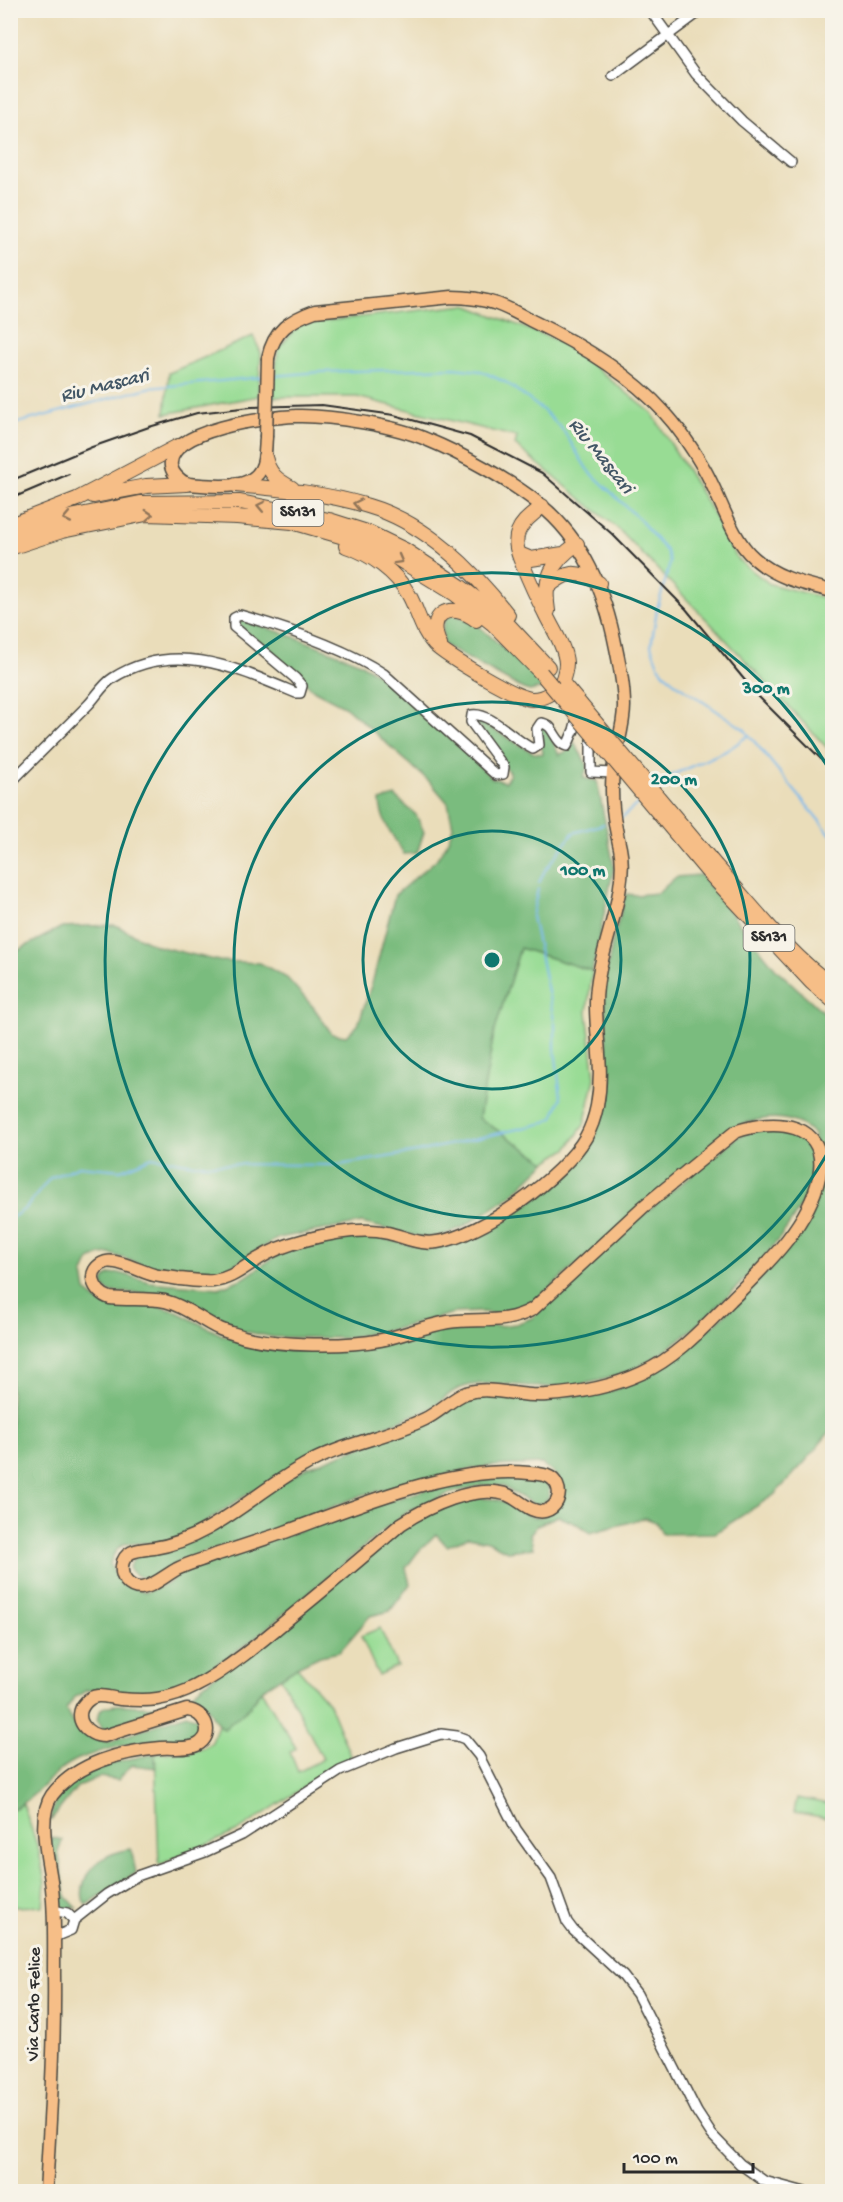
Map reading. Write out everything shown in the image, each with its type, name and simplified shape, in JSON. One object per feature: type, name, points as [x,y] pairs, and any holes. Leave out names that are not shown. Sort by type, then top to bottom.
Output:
[{"type":"highway","points":[[10,525],[77,499],[178,447]]},
{"type":"highway","points":[[265,457],[268,469],[275,478],[305,492]]},
{"type":"highway","points":[[77,499],[146,486],[187,484]]},
{"type":"highway","points":[[236,485],[305,492],[369,506],[403,521],[442,546],[490,593],[543,668]]},
{"type":"highway","name":"SS131","points":[[10,535],[55,520],[140,503],[240,502],[329,520],[370,533],[405,549],[460,586],[503,619],[712,869],[812,983],[832,1000]]},
{"type":"highway","points":[[292,522],[321,537],[360,550],[385,568],[409,594],[426,632],[432,642],[443,652],[514,693],[532,699],[555,690],[562,680],[566,663],[560,644],[533,589],[516,541],[524,522],[542,506]]},
{"type":"highway","name":"SS131","points":[[10,548],[62,531],[146,514],[237,517],[292,522],[368,544],[407,565],[455,594],[543,668]]},
{"type":"highway","points":[[551,625],[547,588],[550,572],[563,554],[578,544]]},
{"type":"highway","points":[[519,554],[531,559],[563,554]]},
{"type":"highway","points":[[547,588],[560,577],[572,573],[586,575],[599,583]]},
{"type":"highway","points":[[443,652],[436,635],[438,620],[449,611],[460,610],[543,668]]},
{"type":"highway","name":"SS131","points":[[712,869],[818,976],[832,985]]},
{"type":"main road","points":[[612,773],[624,710],[623,679],[612,624],[599,583],[578,544],[542,506],[514,487],[425,438],[361,422],[298,416],[243,421],[199,436],[178,447],[174,452],[171,464],[176,477],[187,484],[236,485],[256,477],[265,457],[266,437],[268,358],[272,343],[281,331],[296,318],[315,311],[452,297],[474,298],[498,304],[586,348],[664,412],[692,448],[710,479],[739,541],[752,557],[789,580],[832,591]]},
{"type":"main road","name":"Via Carlo Felice","points":[[46,2192],[54,2027],[54,1937],[52,1889],[44,1812],[51,1797],[63,1782],[76,1772],[114,1757],[140,1750],[196,1745],[206,1734],[207,1727],[204,1718],[197,1712],[187,1710],[104,1736],[97,1736],[86,1730],[82,1724],[81,1711],[88,1700],[100,1695],[118,1699],[155,1700],[176,1696],[198,1685],[258,1644],[401,1524],[425,1509],[467,1494],[493,1492],[507,1495],[532,1510],[542,1511],[554,1505],[559,1492],[553,1479],[542,1474],[512,1471],[464,1476],[377,1498],[180,1568],[145,1587],[132,1586],[123,1577],[122,1564],[129,1553],[174,1544],[196,1535],[305,1464],[426,1419],[462,1394],[508,1391],[542,1396],[605,1387],[644,1372],[671,1356],[691,1340],[775,1256],[799,1223],[819,1176],[820,1153],[809,1136],[793,1126],[772,1123],[753,1125],[735,1132],[643,1207],[532,1309],[518,1318],[498,1321],[474,1319],[447,1322],[381,1340],[350,1344],[286,1342],[246,1337],[219,1328],[167,1302],[108,1298],[95,1288],[93,1280],[96,1270],[102,1264],[110,1262],[153,1275],[214,1281],[236,1274],[261,1257],[304,1240],[363,1230],[389,1233],[415,1242],[434,1243],[458,1238],[490,1221],[528,1196],[566,1162],[586,1138],[597,1111],[602,1075],[596,1005],[598,972],[620,888],[622,860],[611,802],[612,773]]},
{"type":"street","points":[[650,10],[696,74],[742,121],[791,162]]},
{"type":"street","points":[[613,76],[702,10]]},
{"type":"street","points":[[10,783],[111,679],[134,668],[164,659],[196,659],[222,664],[300,693],[303,687],[295,678],[234,627],[233,620],[240,615],[368,663],[384,674],[496,775],[503,774],[504,767],[471,722],[472,715],[478,715],[503,728],[533,749],[539,745],[537,729],[541,723],[550,726],[559,742],[567,746],[581,708],[589,709],[591,714],[591,772],[612,773]]},
{"type":"street","points":[[54,1937],[71,1930],[74,1920],[107,1894],[137,1876],[205,1852],[242,1835],[340,1771],[396,1748],[441,1734],[457,1736],[465,1739],[479,1756],[516,1829],[551,1878],[567,1922],[623,1976],[637,1994],[696,2112],[712,2135],[740,2164],[764,2181],[805,2192]]},
{"type":"street","points":[[53,1910],[67,1913],[74,1920]]},
{"type":"green space","points":[[466,305],[564,343],[652,413],[704,498],[738,560],[770,584],[832,600],[832,753],[617,528],[515,445],[517,437],[357,397],[273,397],[278,349],[300,324]]},
{"type":"green space","points":[[253,336],[261,353],[258,396],[165,414],[169,373]]},
{"type":"green space","points":[[451,614],[474,622],[507,651],[521,660],[542,688],[530,691],[523,689],[444,645],[443,628]]},
{"type":"green space","points":[[244,620],[358,662],[389,681],[492,778],[505,782],[510,774],[473,718],[534,753],[543,754],[539,728],[544,727],[549,733],[559,755],[571,749],[574,742],[588,766],[583,778],[597,781],[614,867],[592,971],[520,948],[494,1033],[479,1118],[546,1162],[510,1197],[463,1227],[444,1235],[424,1238],[362,1223],[278,1238],[217,1275],[206,1277],[158,1270],[111,1254],[100,1255],[90,1260],[83,1275],[86,1291],[95,1300],[109,1306],[157,1306],[175,1311],[222,1335],[291,1348],[479,1324],[499,1326],[516,1324],[532,1318],[632,1224],[738,1137],[753,1131],[768,1129],[794,1134],[804,1142],[810,1153],[813,1167],[810,1184],[800,1207],[783,1233],[736,1288],[683,1336],[636,1368],[603,1380],[569,1386],[483,1384],[458,1389],[427,1410],[370,1431],[292,1469],[177,1539],[121,1546],[115,1552],[110,1564],[121,1584],[146,1592],[168,1584],[182,1571],[355,1511],[449,1483],[490,1475],[541,1480],[548,1485],[549,1490],[548,1499],[540,1504],[533,1504],[502,1486],[483,1485],[448,1494],[410,1510],[250,1642],[192,1680],[168,1691],[147,1694],[87,1690],[74,1698],[66,1709],[77,1728],[94,1739],[109,1742],[186,1714],[197,1718],[202,1730],[199,1738],[186,1743],[142,1742],[81,1758],[62,1769],[21,1805],[11,1810],[11,954],[62,927],[115,925],[157,946],[219,961],[260,963],[287,978],[314,1008],[332,1034],[346,1036],[358,1025],[373,980],[395,895],[436,860],[446,845],[453,827],[448,803],[431,783],[346,707],[315,691],[244,631],[239,622]]},
{"type":"green space","points":[[395,796],[416,815],[424,832],[417,853],[404,854],[383,816],[380,801]]},
{"type":"green space","points":[[700,875],[776,969],[832,1020],[832,1429],[774,1495],[715,1533],[662,1534],[656,1522],[645,1518],[590,1533],[581,1526],[558,1516],[537,1525],[530,1534],[533,1548],[507,1551],[488,1541],[468,1537],[447,1546],[436,1534],[406,1568],[410,1584],[390,1611],[370,1616],[339,1652],[320,1656],[297,1667],[261,1690],[250,1706],[224,1729],[215,1721],[208,1708],[188,1700],[118,1729],[104,1730],[97,1720],[101,1709],[107,1706],[158,1706],[190,1695],[408,1523],[457,1502],[476,1498],[495,1499],[508,1503],[531,1517],[541,1517],[554,1509],[558,1477],[542,1464],[491,1466],[362,1495],[290,1524],[187,1558],[150,1577],[143,1578],[136,1575],[129,1568],[136,1555],[172,1549],[308,1467],[437,1418],[464,1399],[474,1395],[585,1395],[611,1391],[636,1381],[717,1322],[754,1286],[792,1242],[815,1204],[814,1134],[789,1120],[770,1118],[742,1124],[525,1309],[504,1315],[482,1312],[454,1313],[395,1329],[345,1338],[273,1337],[232,1329],[177,1300],[158,1294],[109,1292],[103,1286],[104,1279],[109,1275],[119,1273],[150,1282],[219,1288],[244,1278],[279,1254],[306,1245],[343,1238],[371,1236],[430,1249],[456,1243],[494,1224],[538,1197],[581,1155],[596,1127],[604,1101],[607,1056],[604,984],[626,894],[658,893],[676,877]]},
{"type":"green space","points":[[520,948],[592,971],[587,1012],[595,1078],[584,1125],[567,1149],[546,1162],[478,1118],[494,1033]]},
{"type":"green space","points":[[380,1628],[397,1666],[378,1675],[361,1636]]},
{"type":"green space","points":[[297,1667],[329,1704],[352,1760],[331,1769],[238,1831],[159,1865],[155,1754],[202,1749],[212,1742],[218,1725],[224,1729],[250,1706],[261,1690],[296,1748],[290,1752],[298,1772],[323,1759],[281,1678]]},
{"type":"green space","points":[[155,1754],[156,1768],[132,1765],[118,1780],[99,1777],[77,1787],[50,1821],[55,1804],[63,1791],[75,1780],[105,1766]]},
{"type":"green space","points":[[797,1798],[829,1804],[827,1818],[794,1812]]},
{"type":"green space","points":[[23,1804],[39,1851],[45,1883],[43,1906],[11,1907],[11,1810]]},
{"type":"green space","points":[[51,1837],[62,1840],[58,1852],[66,1896],[77,1908],[59,1908]]},
{"type":"green space","points":[[131,1849],[136,1873],[86,1905],[83,1900],[83,1888],[87,1875],[95,1865],[107,1856]]},
{"type":"waterway","name":"Riu Mascari","points":[[272,376],[320,372],[454,368],[481,371],[507,383],[544,411],[563,430],[587,469],[640,520],[667,552],[670,562],[657,609],[651,646],[658,665],[681,687],[744,729],[832,836]]},
{"type":"waterway","name":"Riu Mascari","points":[[10,425],[148,388],[263,377]]},
{"type":"waterway","points":[[657,788],[672,775],[728,750],[749,735]]},
{"type":"waterway","points":[[620,819],[641,801]]},
{"type":"waterway","points":[[539,883],[544,872],[573,833],[604,824]]},
{"type":"waterway","points":[[10,1219],[26,1208],[50,1178],[79,1166],[121,1170],[152,1157],[194,1164],[339,1165],[417,1152],[544,1123],[553,1118],[561,1098],[555,1050],[555,1025],[532,916],[538,889]]},
{"type":"railway","points":[[10,481],[92,447],[149,427],[197,413],[251,407],[322,405],[394,415],[470,436],[542,473],[612,534],[686,609],[757,695],[832,770]]},
{"type":"railway","points":[[10,499],[69,474]]}]
